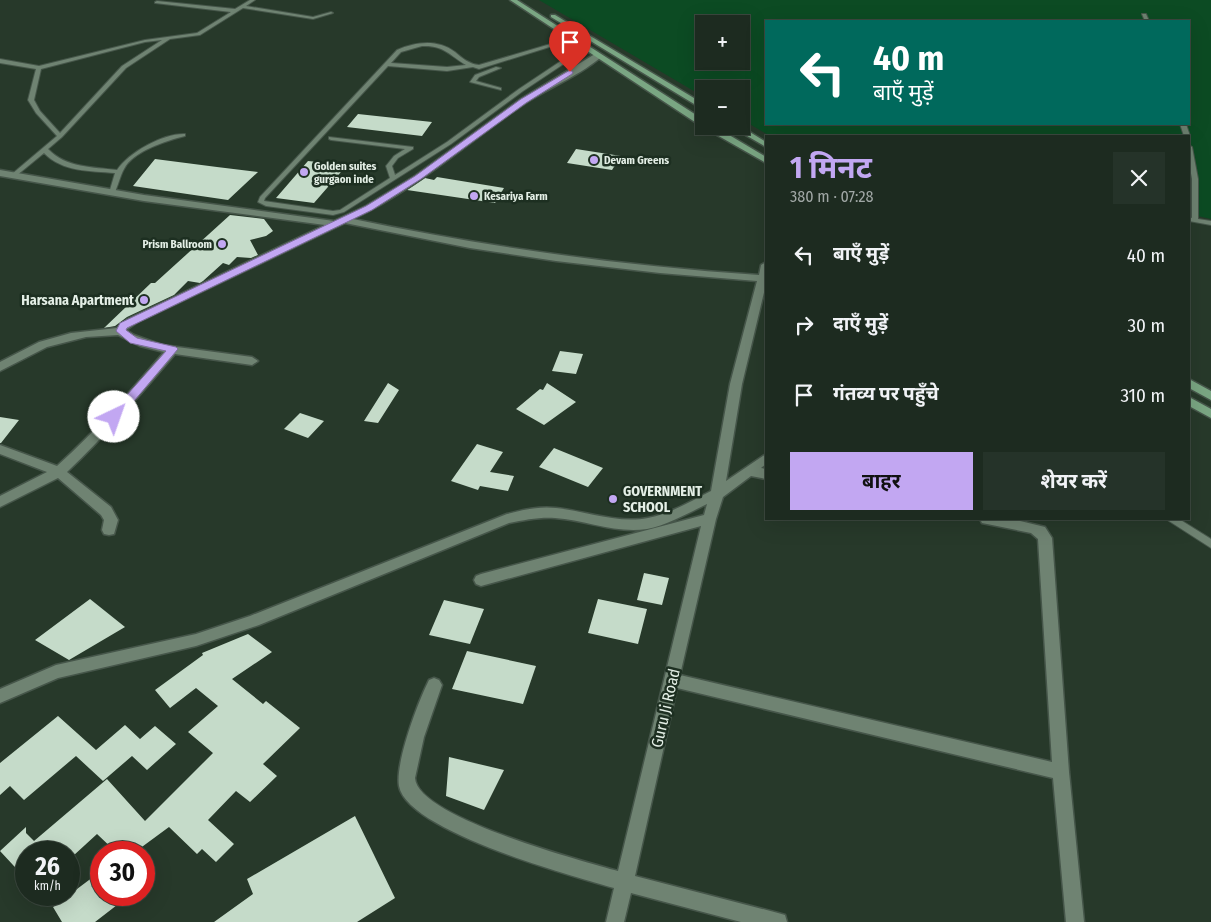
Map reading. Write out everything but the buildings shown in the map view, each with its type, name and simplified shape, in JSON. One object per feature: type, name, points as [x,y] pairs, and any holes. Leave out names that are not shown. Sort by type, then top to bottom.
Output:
[{"type":"main road","points":[[513,0],[695,118]]},
{"type":"main road","points":[[528,0],[695,102]]},
{"type":"main road","points":[[723,135],[765,159]]},
{"type":"main road","points":[[749,135],[765,144]]},
{"type":"main road","points":[[1190,385],[1211,396]]},
{"type":"main road","points":[[1190,402],[1211,414]]},
{"type":"street","points":[[120,331],[132,321],[369,208],[418,178],[524,101],[598,56]]},
{"type":"street","points":[[0,173],[112,193],[238,212],[339,222],[551,258],[763,278]]},
{"type":"street","name":"Guru Ji Road","points":[[615,922],[709,519],[717,494],[736,384],[765,269]]},
{"type":"street","points":[[0,367],[21,353],[54,340],[93,332],[120,331],[134,340],[173,349],[252,361]]},
{"type":"street","points":[[0,502],[59,472],[88,445],[127,403],[173,349]]},
{"type":"street","points":[[0,449],[59,472],[106,511],[112,520],[109,530]]},
{"type":"street","points":[[0,696],[56,672],[196,640],[254,621],[507,519],[533,513],[555,513],[623,524],[646,524],[664,520],[717,494],[765,459]]},
{"type":"street","points":[[749,471],[765,474]]},
{"type":"street","points":[[481,580],[709,519]]},
{"type":"street","points":[[992,520],[1033,528],[1040,531],[1045,538],[1061,772],[1075,922]]},
{"type":"street","points":[[671,680],[1061,772]]},
{"type":"street","points":[[434,685],[408,767],[406,785],[412,798],[425,808],[475,834],[625,882],[778,922]]},
{"type":"lane","points":[[0,61],[39,68],[144,41],[202,33],[253,0]]},
{"type":"lane","points":[[157,2],[237,11]]},
{"type":"lane","points":[[242,7],[318,18],[331,13]]},
{"type":"lane","points":[[1144,15],[1146,20]]},
{"type":"lane","points":[[14,176],[60,136],[124,67],[170,37]]},
{"type":"lane","points":[[386,64],[447,69],[488,66],[574,39]]},
{"type":"lane","points":[[472,66],[446,48],[424,45],[406,48],[399,52],[262,198],[261,202],[333,213],[342,211],[449,143],[571,51]]},
{"type":"lane","points":[[499,89],[476,85],[472,82],[488,72],[571,51],[587,49]]},
{"type":"lane","points":[[39,68],[31,100],[38,112],[60,136]]},
{"type":"lane","points":[[112,193],[120,172],[128,162],[148,148],[183,135]]},
{"type":"lane","points":[[331,138],[411,148],[391,161],[389,166],[393,179]]},
{"type":"lane","points":[[44,149],[50,158],[60,162],[120,172]]},
{"type":"lane","points":[[1190,152],[1195,179],[1192,220],[1211,223]]},
{"type":"lane","points":[[1174,520],[1211,544]]},
{"type":"green space","points":[[539,0],[1211,0],[1211,219],[1190,214],[1190,135],[768,135],[750,124],[750,80],[695,80],[695,92]]},
{"type":"place","name":"Devam Greens","points":[[594,160]]},
{"type":"place","name":"Golden suites gurgaon inde","points":[[304,172]]},
{"type":"place","name":"Kesariya Farm","points":[[474,196]]},
{"type":"place","name":"Prism Ballroom","points":[[222,244]]},
{"type":"place","name":"Harsana Apartment","points":[[144,300]]},
{"type":"place","name":"GOVERNMENT SCHOOL","points":[[613,499]]},
{"type":"route","points":[[114,417],[173,349],[151,346],[134,340],[120,331],[124,326],[369,208],[418,178],[524,101],[570,72]]}]
